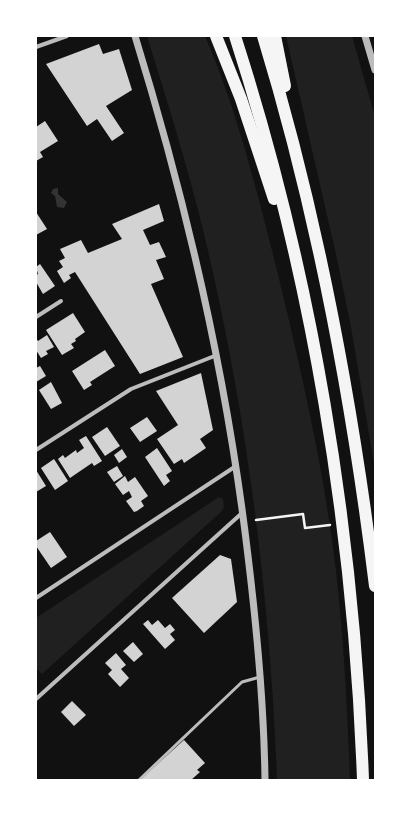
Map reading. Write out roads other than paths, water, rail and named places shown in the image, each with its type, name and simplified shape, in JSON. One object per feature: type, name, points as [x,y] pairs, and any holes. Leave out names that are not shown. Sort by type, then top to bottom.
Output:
[{"type":"highway","points":[[216,36],[241,99],[301,284]]},
{"type":"highway","points":[[235,36],[274,171],[301,284],[334,464],[342,523],[354,639],[363,780]]},
{"type":"highway","points":[[263,36],[299,162]]},
{"type":"highway","points":[[275,36],[299,162],[326,278],[351,413],[375,586]]},
{"type":"street","points":[[36,48],[67,36]]},
{"type":"street","points":[[135,36],[182,198],[203,283],[217,355],[243,513],[260,677],[265,780]]},
{"type":"street","points":[[365,36],[374,62],[375,70]]},
{"type":"street","points":[[36,317],[61,301]]},
{"type":"street","points":[[36,450],[131,389],[217,355]]},
{"type":"street","points":[[36,598],[236,465]]},
{"type":"street","points":[[36,699],[243,513]]},
{"type":"lane","points":[[139,780],[242,682],[260,677]]}]
